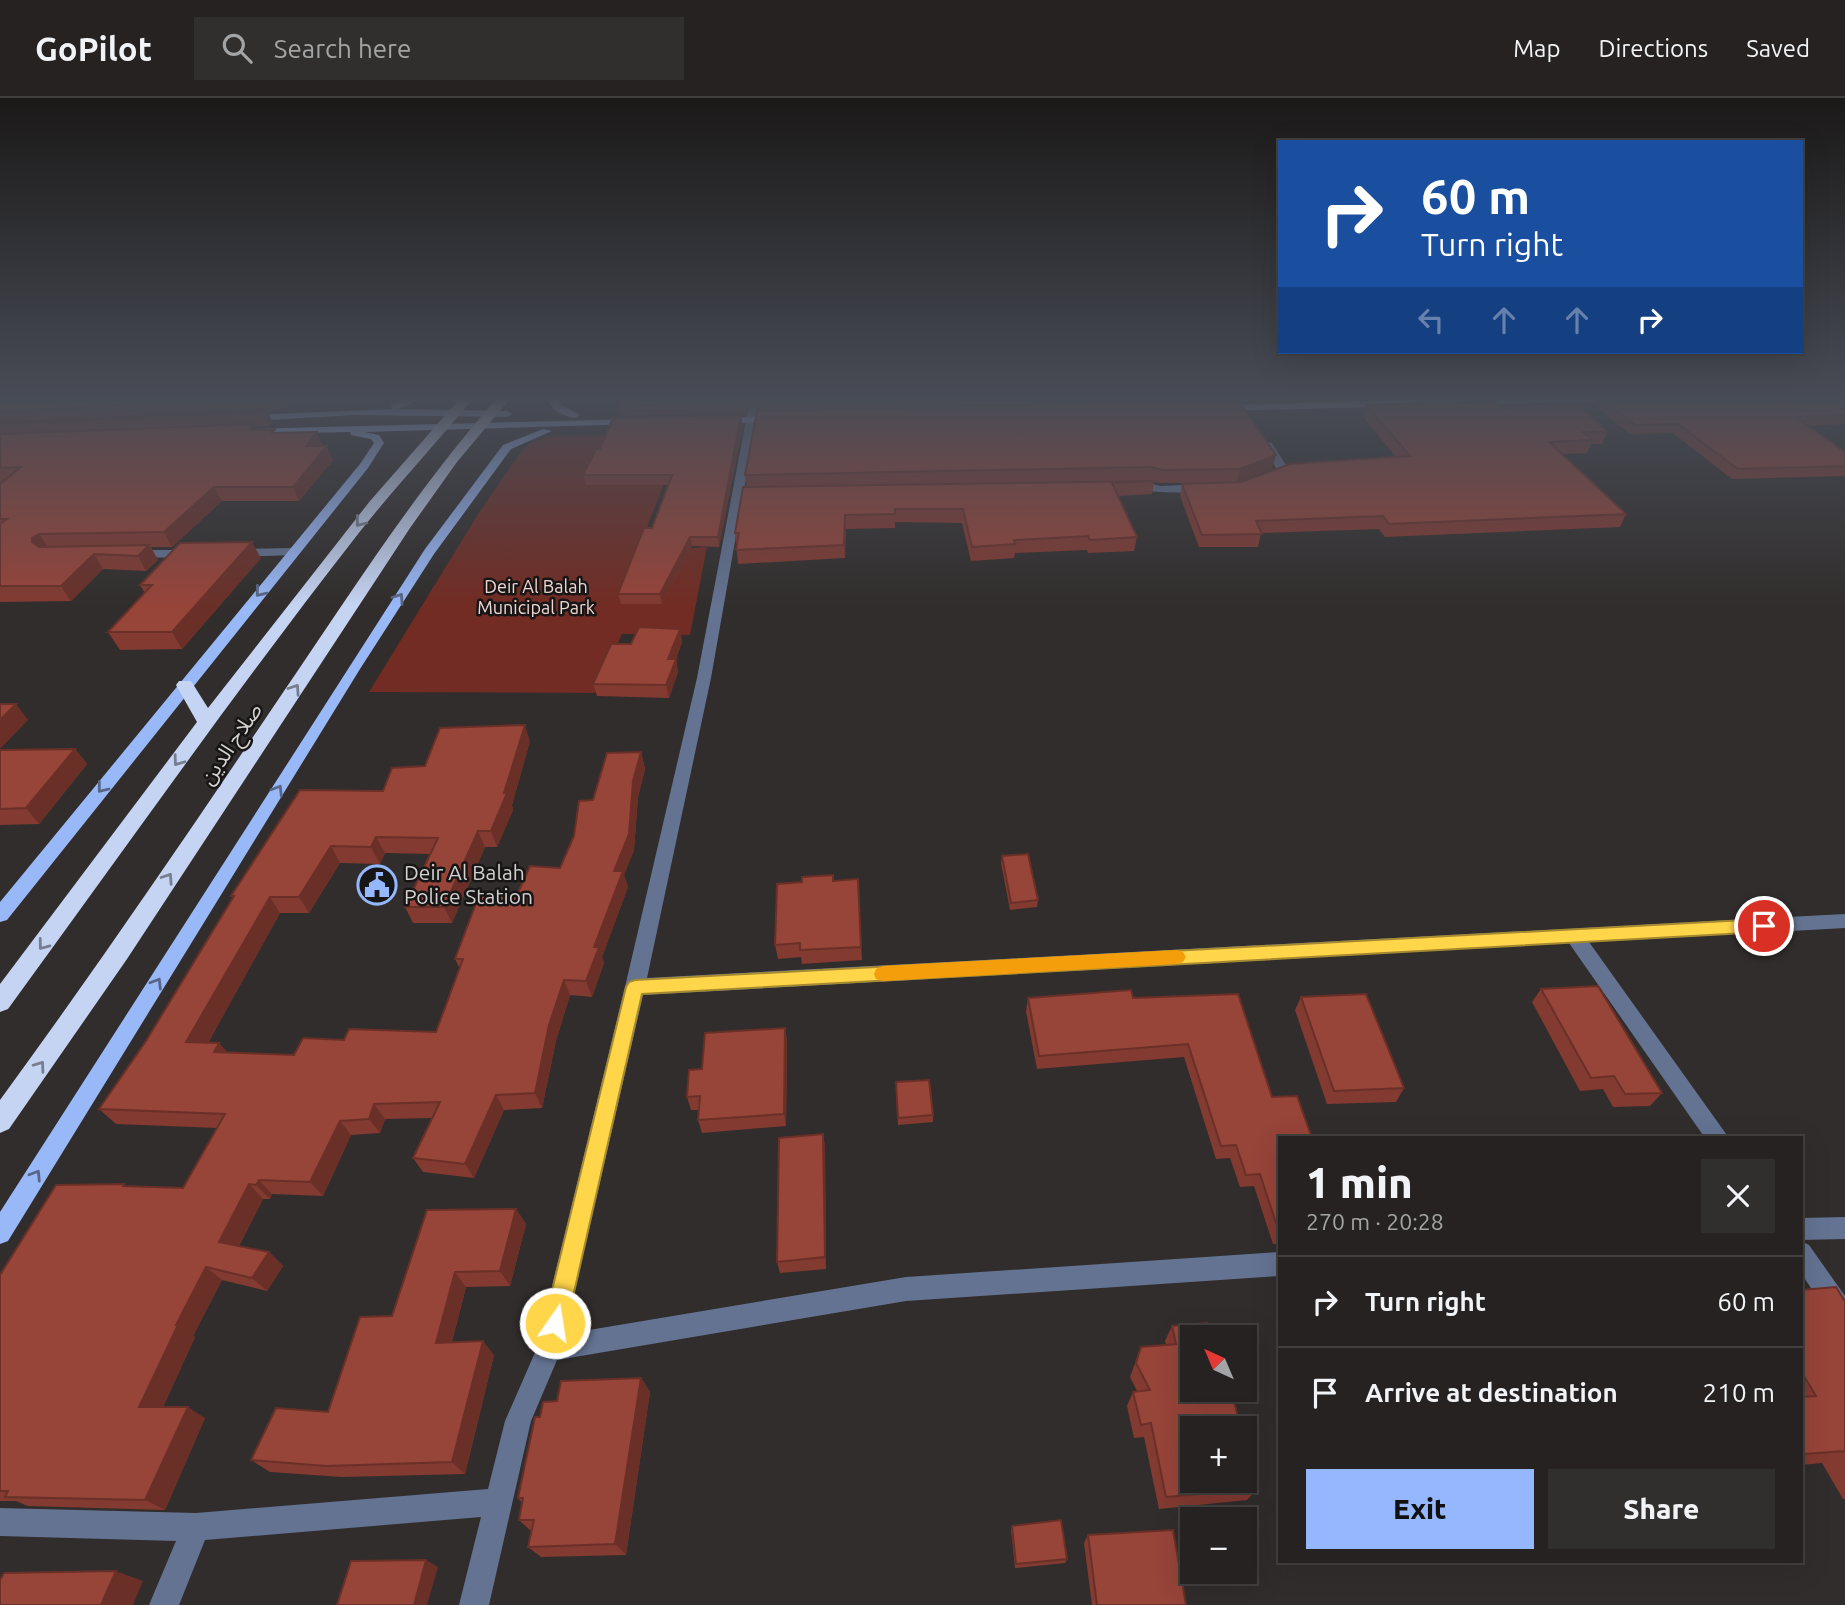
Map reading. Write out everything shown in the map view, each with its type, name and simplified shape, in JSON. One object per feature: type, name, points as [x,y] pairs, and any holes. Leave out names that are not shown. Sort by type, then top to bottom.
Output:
[{"type":"highway","name":"صلاح الدين","points":[[0,1003],[207,722],[371,508],[407,466]]},
{"type":"highway","name":"صلاح الدين","points":[[0,1121],[90,998],[411,517],[449,466]]},
{"type":"highway","points":[[185,685],[207,722]]},
{"type":"main road","points":[[0,915],[364,466]]},
{"type":"main road","points":[[0,1233],[353,669],[429,552],[494,466]]},
{"type":"street","points":[[474,1605],[518,1421],[549,1349],[635,987],[704,678],[714,612],[745,495],[748,466]]},
{"type":"street","points":[[1261,480],[1284,472],[1281,466]]},
{"type":"street","points":[[1111,487],[1211,488]]},
{"type":"street","points":[[117,554],[293,552]]},
{"type":"street","points":[[635,987],[1845,921]]},
{"type":"street","points":[[1574,936],[1717,1136]]},
{"type":"street","points":[[1803,1228],[1845,1228]]},
{"type":"street","points":[[1803,1256],[1845,1317]]},
{"type":"street","points":[[549,1349],[906,1289],[1278,1264]]},
{"type":"street","points":[[0,1522],[196,1527],[498,1502]]},
{"type":"street","points":[[164,1605],[196,1527]]},
{"type":"green space","name":"Deir Al Balah Municipal Park","points":[[511,466],[671,466],[638,551],[707,547],[690,635],[622,634],[595,693],[369,692],[480,511]]},
{"type":"building","points":[[0,466],[310,466],[293,487],[214,487],[164,532],[39,534],[32,538],[32,542],[39,547],[149,545],[138,556],[94,554],[61,586],[0,586],[0,524],[7,519],[0,519],[0,484],[21,467]]},
{"type":"building","points":[[587,466],[731,466],[718,537],[690,537],[660,594],[618,594],[644,528],[652,528],[672,475],[583,475]]},
{"type":"building","points":[[747,466],[1247,466],[1240,469],[1163,470],[1151,467],[745,475]]},
{"type":"building","points":[[1284,466],[1575,466],[1626,514],[1389,524],[1383,516],[1256,521],[1262,534],[1202,535],[1182,484],[1241,482]]},
{"type":"building","points":[[1734,466],[1833,466],[1738,469]]},
{"type":"building","points":[[1154,481],[1112,483],[1137,537],[1090,540],[1088,536],[1014,540],[1015,544],[972,547],[963,509],[895,509],[895,514],[845,515],[844,545],[736,550],[739,533],[735,533],[743,487]]},
{"type":"building","points":[[252,542],[172,632],[108,632],[152,585],[140,585],[180,543]]},
{"type":"building","points":[[639,627],[680,629],[668,659],[676,659],[666,685],[593,684],[611,644],[631,644]]},
{"type":"building","points":[[0,704],[16,704],[0,720]]},
{"type":"building","points":[[525,725],[504,793],[507,793],[491,831],[478,831],[444,907],[405,907],[438,838],[376,837],[371,847],[331,846],[299,897],[270,897],[186,1042],[219,1043],[214,1052],[294,1055],[303,1038],[344,1040],[349,1029],[436,1032],[463,959],[455,959],[480,893],[517,895],[530,866],[560,868],[574,836],[579,801],[593,800],[607,753],[641,752],[633,781],[629,834],[614,871],[623,871],[594,947],[599,947],[586,981],[564,980],[549,1025],[535,1093],[496,1095],[465,1164],[413,1158],[440,1102],[374,1104],[369,1119],[340,1121],[310,1182],[259,1180],[256,1185],[249,1184],[219,1242],[269,1252],[252,1278],[206,1267],[176,1325],[139,1407],[188,1407],[145,1500],[5,1497],[8,1491],[0,1491],[0,1275],[56,1185],[124,1184],[123,1186],[183,1188],[225,1114],[99,1109],[146,1041],[234,896],[231,896],[300,790],[383,791],[392,768],[425,766],[440,728]]},
{"type":"building","points":[[75,749],[26,808],[0,809],[0,750]]},
{"type":"building","points":[[1028,854],[1038,900],[1011,903],[1002,856]]},
{"type":"building","points":[[833,875],[833,881],[858,879],[861,947],[800,950],[800,943],[775,945],[777,884],[802,882],[802,877]]},
{"type":"building","points":[[1598,986],[1662,1093],[1625,1094],[1614,1076],[1591,1078],[1541,989]]},
{"type":"building","points":[[1131,990],[1133,998],[1238,994],[1272,1097],[1297,1096],[1311,1136],[1278,1136],[1278,1229],[1260,1174],[1246,1175],[1236,1145],[1221,1146],[1188,1044],[1039,1056],[1028,998]]},
{"type":"building","points":[[1366,994],[1404,1088],[1334,1091],[1301,997]]},
{"type":"building","points":[[785,1028],[784,1114],[698,1120],[700,1096],[687,1097],[689,1070],[702,1069],[705,1033]]},
{"type":"building","points":[[929,1080],[933,1115],[898,1118],[896,1082]]},
{"type":"building","points":[[823,1134],[825,1257],[777,1262],[779,1138]]},
{"type":"building","points":[[516,1209],[500,1271],[455,1272],[436,1343],[483,1341],[452,1462],[326,1466],[251,1460],[276,1408],[328,1412],[360,1317],[392,1316],[427,1210]]},
{"type":"building","points":[[1836,1287],[1845,1301],[1845,1451],[1803,1452],[1803,1397],[1816,1396],[1803,1374],[1803,1290]]},
{"type":"building","points":[[1180,1325],[1180,1402],[1234,1402],[1238,1416],[1180,1416],[1180,1493],[1212,1493],[1166,1497],[1151,1423],[1141,1425],[1133,1392],[1150,1390],[1136,1363],[1141,1347],[1176,1344],[1172,1326]]},
{"type":"building","points":[[641,1378],[615,1544],[528,1547],[534,1520],[519,1520],[523,1498],[518,1498],[535,1417],[540,1417],[543,1402],[557,1401],[561,1381]]},
{"type":"building","points":[[1061,1520],[1067,1559],[1016,1564],[1012,1526]]},
{"type":"building","points":[[1173,1530],[1180,1584],[1182,1584],[1186,1605],[1097,1605],[1088,1535]]},
{"type":"building","points":[[426,1560],[414,1605],[337,1605],[351,1561]]},
{"type":"building","points":[[116,1571],[101,1605],[0,1605],[0,1580],[4,1573]]},
{"type":"slow traffic","points":[[883,974],[1177,957]]},
{"type":"place","name":"Deir Al Balah Police Station","points":[[377,885]]},
{"type":"route","points":[[555,1323],[635,987],[1764,926]]}]
